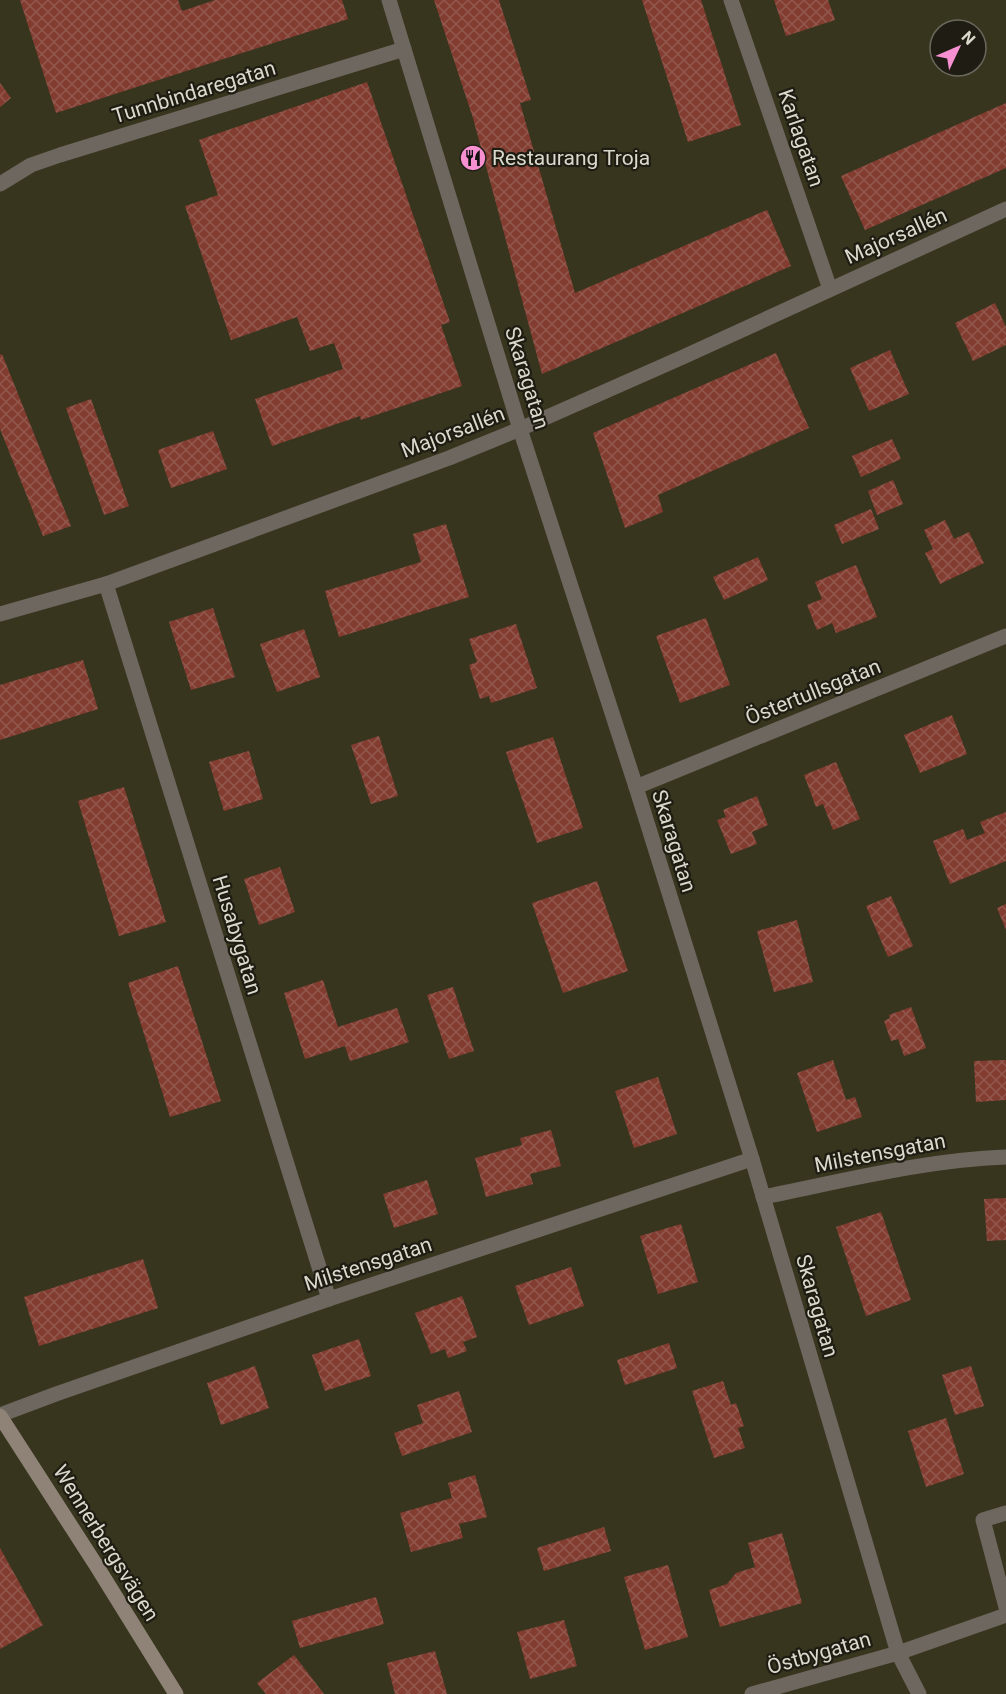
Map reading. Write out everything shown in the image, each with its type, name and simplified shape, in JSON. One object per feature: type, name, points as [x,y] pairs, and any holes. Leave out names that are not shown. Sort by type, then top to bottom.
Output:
[{"type":"main road","name":"Wennerbergsvägen","points":[[0,1416],[96,1564],[176,1694]]},
{"type":"street","name":"Skaragatan","points":[[389,0],[520,429],[636,787],[752,1159],[898,1653],[919,1694]]},
{"type":"street","name":"Karlagatan","points":[[731,0],[830,289]]},
{"type":"street","name":"Tunnbindaregatan","points":[[0,184],[32,165],[60,155],[404,49]]},
{"type":"street","name":"Majorsallén","points":[[0,614],[105,584],[449,458],[683,357],[1006,209]]},
{"type":"street","name":"Husabygatan","points":[[105,584],[329,1299]]},
{"type":"street","name":"Östertullsgatan","points":[[636,787],[1006,636]]},
{"type":"street","name":"Milstensgatan","points":[[763,1197],[940,1162],[1006,1156]]},
{"type":"street","name":"Milstensgatan","points":[[0,1416],[56,1394],[329,1299],[752,1159]]},
{"type":"street","points":[[1006,1513],[983,1520],[1006,1607]]},
{"type":"street","name":"Östbygatan","points":[[752,1694],[898,1653],[1006,1616]]},
{"type":"building","points":[[20,0],[178,0],[182,11],[215,0],[342,0],[348,19],[56,113]]},
{"type":"building","points":[[434,0],[499,0],[531,100],[520,103],[575,293],[767,210],[791,266],[542,374],[473,118]]},
{"type":"building","points":[[642,0],[701,0],[741,125],[688,142]]},
{"type":"building","points":[[774,0],[828,0],[835,20],[786,36]]},
{"type":"building","points":[[367,82],[450,322],[441,325],[462,386],[361,420],[360,416],[272,446],[255,399],[343,369],[334,343],[310,351],[297,317],[231,340],[185,206],[218,195],[199,140]]},
{"type":"building","points":[[0,83],[11,98],[0,107]]},
{"type":"building","points":[[1006,103],[1006,168],[865,230],[841,176]]},
{"type":"building","points":[[995,303],[1006,327],[1006,345],[973,361],[955,323]]},
{"type":"building","points":[[890,350],[909,394],[869,411],[850,368]]},
{"type":"building","points":[[776,353],[809,428],[658,495],[663,512],[625,528],[593,433]]},
{"type":"building","points":[[2,354],[71,526],[43,536],[0,429],[0,355]]},
{"type":"building","points":[[91,399],[129,506],[104,515],[66,408]]},
{"type":"building","points":[[213,431],[227,469],[171,488],[158,450]]},
{"type":"building","points":[[892,439],[901,459],[861,477],[852,456]]},
{"type":"building","points":[[893,480],[903,504],[877,515],[868,491]]},
{"type":"building","points":[[871,509],[879,529],[842,544],[834,525]]},
{"type":"building","points":[[945,520],[954,539],[969,532],[984,563],[940,584],[925,553],[933,549],[924,530]]},
{"type":"building","points":[[446,524],[469,597],[339,637],[325,591],[421,562],[413,534]]},
{"type":"building","points":[[758,557],[768,580],[724,600],[713,577]]},
{"type":"building","points":[[856,565],[877,617],[836,633],[832,623],[817,630],[807,605],[822,599],[815,582]]},
{"type":"building","points":[[213,608],[235,677],[191,690],[169,622]]},
{"type":"building","points":[[706,618],[730,685],[680,703],[656,636]]},
{"type":"building","points":[[516,624],[537,688],[491,703],[489,696],[480,699],[469,665],[477,662],[469,639]]},
{"type":"building","points":[[304,629],[320,677],[277,692],[260,644]]},
{"type":"building","points":[[83,660],[98,709],[0,740],[0,685]]},
{"type":"building","points":[[952,715],[967,754],[920,773],[904,735]]},
{"type":"building","points":[[379,736],[398,796],[371,804],[351,745]]},
{"type":"building","points":[[553,737],[583,828],[537,843],[506,752]]},
{"type":"building","points":[[249,751],[263,799],[224,811],[209,762]]},
{"type":"building","points":[[836,762],[860,819],[833,830],[823,804],[816,807],[804,775]]},
{"type":"building","points":[[124,787],[166,922],[119,936],[78,801]]},
{"type":"building","points":[[757,796],[768,825],[752,832],[757,844],[731,854],[717,820],[726,817],[723,810]]},
{"type":"building","points":[[1006,812],[1006,861],[950,884],[933,841],[963,829],[967,840],[985,833],[980,822]]},
{"type":"building","points":[[280,867],[295,912],[259,925],[244,879]]},
{"type":"building","points":[[597,881],[628,971],[563,993],[532,903]]},
{"type":"building","points":[[891,896],[913,946],[888,957],[866,906]]},
{"type":"building","points":[[1006,904],[1006,930],[997,908]]},
{"type":"building","points":[[797,920],[813,982],[774,992],[757,931]]},
{"type":"building","points":[[178,966],[221,1101],[170,1117],[128,983]]},
{"type":"building","points":[[323,980],[338,1027],[397,1008],[409,1042],[350,1061],[345,1046],[305,1059],[284,993]]},
{"type":"building","points":[[453,987],[474,1051],[449,1059],[427,995]]},
{"type":"building","points":[[911,1007],[926,1048],[904,1056],[898,1039],[891,1041],[884,1021],[890,1018],[889,1015]]},
{"type":"building","points":[[833,1060],[846,1100],[855,1097],[862,1117],[817,1132],[797,1073]]},
{"type":"building","points":[[1006,1060],[1006,1100],[976,1102],[974,1061]]},
{"type":"building","points":[[658,1077],[677,1134],[634,1148],[615,1091]]},
{"type":"building","points":[[551,1130],[561,1166],[530,1174],[533,1184],[486,1197],[475,1158],[522,1145],[520,1138]]},
{"type":"building","points":[[427,1180],[438,1214],[394,1228],[383,1194]]},
{"type":"building","points":[[1006,1198],[1006,1240],[987,1241],[984,1199]]},
{"type":"building","points":[[881,1212],[911,1300],[866,1316],[836,1227]]},
{"type":"building","points":[[681,1224],[698,1282],[658,1294],[640,1236]]},
{"type":"building","points":[[143,1259],[158,1308],[39,1346],[24,1297]]},
{"type":"building","points":[[571,1267],[584,1306],[529,1325],[515,1286]]},
{"type":"building","points":[[462,1296],[477,1337],[463,1342],[467,1351],[448,1358],[445,1349],[431,1354],[415,1313]]},
{"type":"building","points":[[359,1339],[371,1376],[325,1391],[312,1355]]},
{"type":"building","points":[[669,1343],[677,1368],[625,1385],[617,1360]]},
{"type":"building","points":[[255,1366],[269,1408],[221,1425],[207,1383]]},
{"type":"building","points":[[971,1366],[984,1406],[955,1415],[942,1375]]},
{"type":"building","points":[[723,1381],[731,1405],[736,1403],[744,1426],[738,1428],[745,1448],[714,1458],[692,1391]]},
{"type":"building","points":[[459,1391],[472,1432],[402,1456],[394,1433],[423,1423],[417,1405]]},
{"type":"building","points":[[946,1418],[964,1474],[926,1487],[908,1431]]},
{"type":"building","points":[[475,1475],[487,1517],[459,1524],[463,1538],[411,1552],[400,1513],[452,1498],[448,1483]]},
{"type":"building","points":[[604,1527],[611,1551],[544,1571],[537,1548]]},
{"type":"building","points":[[782,1533],[802,1603],[720,1627],[709,1590],[727,1584],[736,1573],[755,1567],[748,1543]]},
{"type":"building","points":[[0,1548],[43,1625],[0,1649]]},
{"type":"building","points":[[668,1565],[688,1637],[645,1650],[624,1577]]},
{"type":"building","points":[[376,1597],[384,1624],[300,1648],[292,1621]]},
{"type":"building","points":[[564,1620],[577,1666],[530,1679],[517,1632]]},
{"type":"building","points":[[435,1651],[447,1694],[395,1694],[387,1663]]},
{"type":"building","points":[[294,1655],[324,1694],[266,1694],[257,1683]]},
{"type":"place","name":"Restaurang Troja","points":[[473,158]]}]
